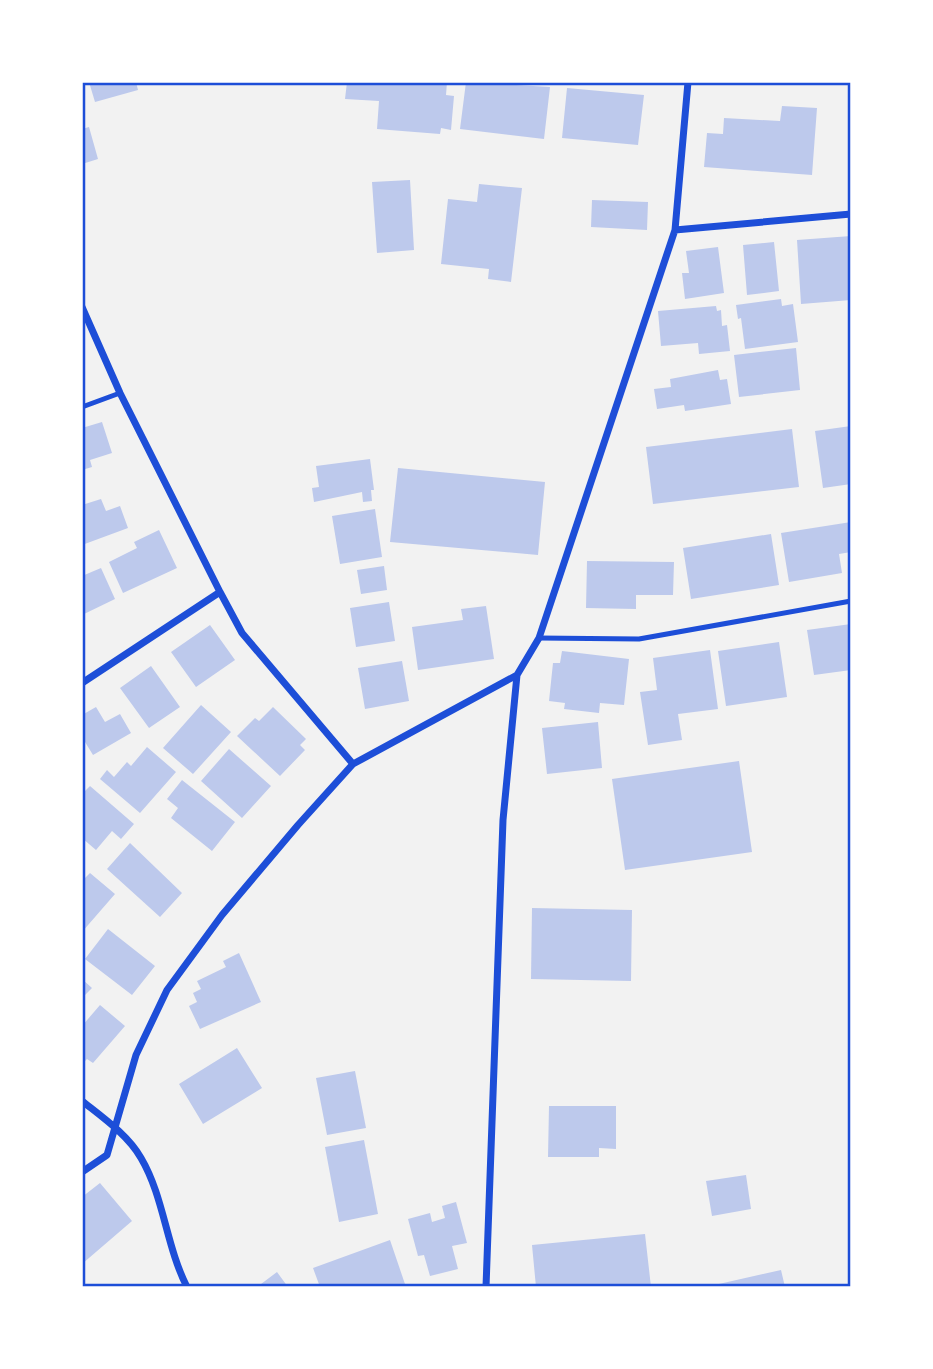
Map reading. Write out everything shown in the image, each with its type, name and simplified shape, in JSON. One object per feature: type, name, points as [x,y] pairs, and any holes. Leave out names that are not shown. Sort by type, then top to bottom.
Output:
[{"type":"street","points":[[486,1287],[503,820],[517,675],[539,638],[675,230],[688,82]]},
{"type":"street","points":[[675,230],[851,214]]},
{"type":"street","points":[[82,307],[121,393],[242,633],[353,764]]},
{"type":"street","points":[[82,683],[220,592]]},
{"type":"street","points":[[82,1172],[107,1155],[136,1055],[167,990],[222,915],[353,764],[517,675]]},
{"type":"street","points":[[82,1101],[116,1129],[141,1158],[174,1261],[187,1287]]},
{"type":"lane","points":[[82,407],[121,393]]},
{"type":"lane","points":[[539,638],[639,639],[851,601]]},
{"type":"building","points":[[89,82],[136,82],[138,90],[95,102]]},
{"type":"building","points":[[347,82],[447,82],[446,95],[454,96],[451,130],[441,128],[440,134],[377,129],[379,101],[345,99]]},
{"type":"building","points":[[466,82],[550,87],[544,139],[460,129]]},
{"type":"building","points":[[567,88],[644,95],[638,145],[562,138]]},
{"type":"building","points":[[782,106],[817,108],[812,175],[704,167],[707,133],[723,134],[724,118],[780,121]]},
{"type":"building","points":[[89,127],[98,159],[82,164],[82,129]]},
{"type":"building","points":[[410,180],[414,250],[377,253],[372,182]]},
{"type":"building","points":[[479,184],[522,188],[511,282],[488,279],[489,269],[441,264],[448,199],[477,202]]},
{"type":"building","points":[[592,200],[648,202],[647,230],[591,227]]},
{"type":"building","points":[[851,236],[851,300],[801,304],[797,240]]},
{"type":"building","points":[[774,242],[779,291],[747,295],[743,245]]},
{"type":"building","points":[[718,247],[724,293],[685,299],[682,273],[689,273],[686,251]]},
{"type":"building","points":[[781,299],[782,306],[793,304],[798,342],[745,349],[741,318],[738,319],[736,305]]},
{"type":"building","points":[[716,306],[717,311],[721,310],[722,326],[727,325],[730,351],[699,354],[698,343],[661,346],[658,311]]},
{"type":"building","points":[[796,348],[800,390],[739,397],[734,355]]},
{"type":"building","points":[[718,370],[720,380],[727,379],[731,404],[685,411],[684,405],[657,409],[654,389],[671,387],[670,379]]},
{"type":"building","points":[[102,422],[112,453],[90,460],[92,467],[82,470],[82,428]]},
{"type":"building","points":[[851,426],[851,484],[823,488],[815,431]]},
{"type":"building","points":[[792,429],[799,487],[653,504],[646,447]]},
{"type":"building","points":[[370,459],[374,490],[371,490],[372,501],[363,502],[362,492],[314,502],[312,488],[319,487],[316,466]]},
{"type":"building","points":[[398,468],[545,482],[538,555],[390,542]]},
{"type":"building","points":[[101,499],[106,511],[120,506],[128,528],[82,545],[82,505]]},
{"type":"building","points":[[375,509],[382,557],[340,564],[332,516]]},
{"type":"building","points":[[851,522],[851,552],[839,554],[842,573],[789,582],[781,533]]},
{"type":"building","points":[[159,530],[177,568],[123,593],[109,562],[137,548],[134,542]]},
{"type":"building","points":[[771,534],[779,585],[691,599],[683,548]]},
{"type":"building","points":[[587,561],[674,562],[673,595],[636,595],[636,609],[586,608]]},
{"type":"building","points":[[384,566],[387,590],[361,594],[357,570]]},
{"type":"building","points":[[101,568],[115,599],[82,615],[82,576]]},
{"type":"building","points":[[389,602],[395,641],[356,647],[350,608]]},
{"type":"building","points":[[486,606],[494,659],[418,670],[412,627],[463,620],[461,609]]},
{"type":"building","points":[[851,624],[851,670],[814,675],[807,630]]},
{"type":"building","points":[[210,625],[235,660],[196,687],[171,652]]},
{"type":"building","points":[[779,642],[787,697],[726,706],[718,651]]},
{"type":"building","points":[[710,650],[718,709],[678,714],[682,740],[648,745],[640,692],[657,690],[653,658]]},
{"type":"building","points":[[562,651],[629,659],[624,705],[600,703],[599,713],[564,709],[565,703],[549,701],[553,663],[560,663]]},
{"type":"building","points":[[402,661],[409,701],[365,709],[358,668]]},
{"type":"building","points":[[151,666],[180,707],[149,728],[120,688]]},
{"type":"building","points":[[201,705],[231,732],[193,774],[163,748]]},
{"type":"building","points":[[96,707],[105,722],[120,714],[131,733],[93,755],[82,737],[82,715]]},
{"type":"building","points":[[273,707],[306,739],[300,745],[305,750],[280,776],[237,736],[255,718],[259,721]]},
{"type":"building","points":[[598,722],[602,768],[547,774],[542,728]]},
{"type":"building","points":[[147,747],[176,772],[140,813],[100,779],[107,770],[114,777],[127,762],[131,766]]},
{"type":"building","points":[[229,749],[271,786],[242,818],[201,781]]},
{"type":"building","points":[[739,761],[752,852],[625,870],[612,779]]},
{"type":"building","points":[[182,780],[235,822],[212,851],[171,818],[178,808],[167,799]]},
{"type":"building","points":[[90,786],[134,824],[121,839],[112,831],[96,850],[82,838],[82,794]]},
{"type":"building","points":[[130,843],[182,893],[160,917],[107,869]]},
{"type":"building","points":[[90,873],[115,894],[82,932],[82,881]]},
{"type":"building","points":[[532,908],[632,910],[631,981],[531,979]]},
{"type":"building","points":[[108,929],[155,966],[132,995],[85,959]]},
{"type":"building","points":[[239,953],[261,1002],[200,1029],[189,1006],[197,1002],[193,993],[201,989],[197,981],[226,967],[223,961]]},
{"type":"building","points":[[82,979],[92,988],[82,998]]},
{"type":"building","points":[[100,1005],[125,1026],[93,1063],[87,1059],[82,1064],[82,1026]]},
{"type":"building","points":[[237,1048],[262,1088],[203,1124],[179,1084]]},
{"type":"building","points":[[355,1071],[366,1128],[327,1135],[316,1078]]},
{"type":"building","points":[[549,1106],[616,1106],[616,1149],[599,1148],[599,1157],[548,1157]]},
{"type":"building","points":[[364,1140],[378,1214],[339,1222],[325,1147]]},
{"type":"building","points":[[746,1175],[751,1209],[712,1216],[706,1181]]},
{"type":"building","points":[[100,1183],[132,1221],[82,1264],[82,1197]]},
{"type":"building","points":[[456,1202],[467,1243],[452,1246],[458,1269],[430,1276],[424,1255],[418,1256],[408,1219],[430,1213],[432,1222],[445,1218],[442,1206]]},
{"type":"building","points":[[645,1234],[651,1287],[536,1287],[532,1245]]},
{"type":"building","points":[[390,1240],[406,1287],[320,1287],[313,1268]]},
{"type":"building","points":[[781,1270],[785,1287],[710,1287],[710,1286]]},
{"type":"building","points":[[277,1272],[288,1287],[257,1287]]}]
